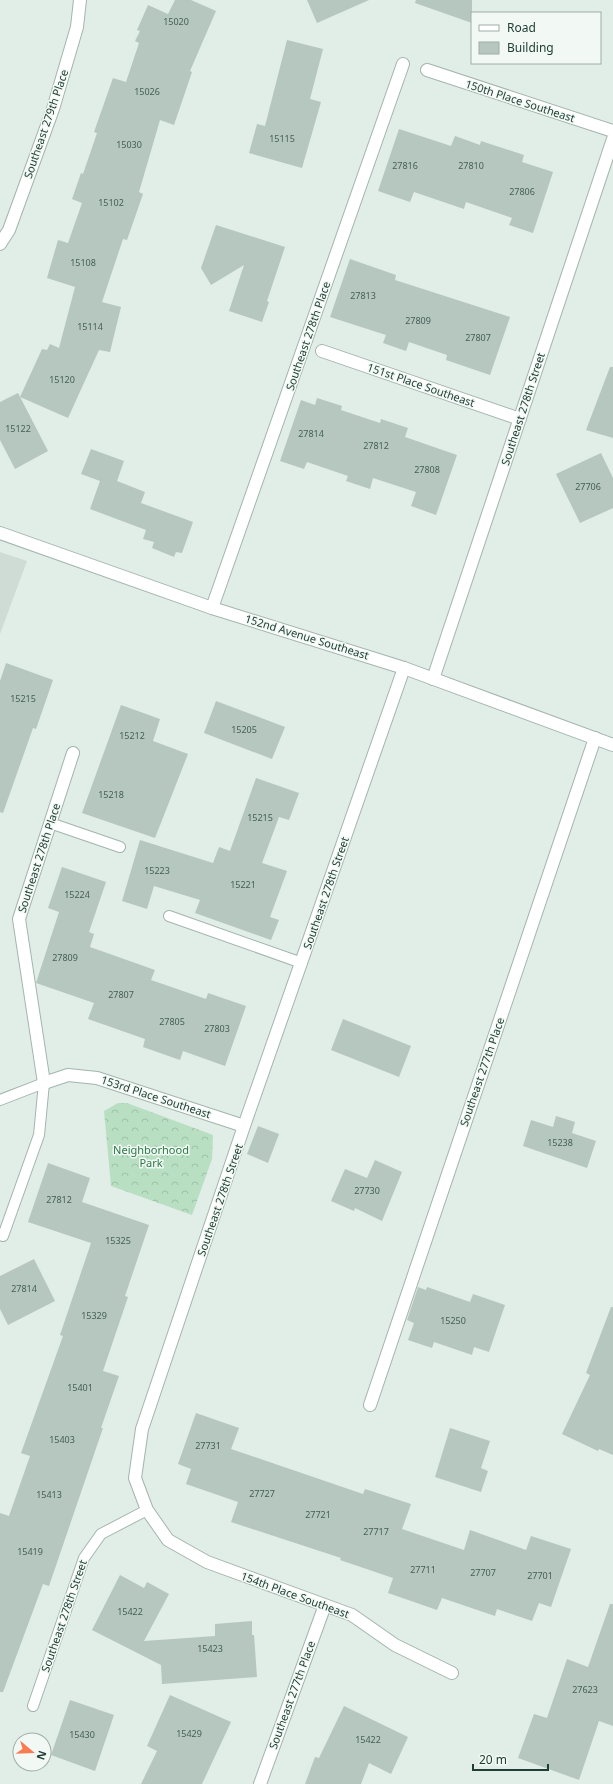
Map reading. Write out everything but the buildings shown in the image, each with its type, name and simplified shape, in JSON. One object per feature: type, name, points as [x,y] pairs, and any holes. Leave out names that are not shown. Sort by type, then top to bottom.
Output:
[{"type":"street","name":"Southeast 279th Place","points":[[0,244],[9,230],[53,109],[77,28],[80,0]]},
{"type":"street","name":"Southeast 278th Place","points":[[212,608],[403,64]]},
{"type":"street","name":"150th Place Southeast","points":[[427,70],[613,131]]},
{"type":"street","name":"Southeast 278th Street","points":[[433,679],[613,139]]},
{"type":"street","name":"151st Place Southeast","points":[[322,351],[520,419]]},
{"type":"street","name":"152nd Avenue Southeast","points":[[0,533],[212,608],[404,668],[613,745]]},
{"type":"street","name":"Southeast 278th Street","points":[[147,1510],[135,1478],[142,1429],[244,1126],[404,668]]},
{"type":"street","name":"Southeast 277th Place","points":[[370,1405],[595,738]]},
{"type":"street","name":"Southeast 278th Place","points":[[44,1083],[19,919],[73,753]]},
{"type":"street","name":"153rd Place Southeast","points":[[44,1083],[68,1075],[97,1078],[244,1126]]},
{"type":"street","name":"154th Place Southeast","points":[[147,1510],[168,1540],[207,1562],[352,1615],[395,1645],[452,1672]]},
{"type":"street","name":"Southeast 277th Place","points":[[260,1784],[324,1605]]},
{"type":"lane","points":[[50,823],[120,847]]},
{"type":"lane","points":[[168,916],[302,963]]},
{"type":"lane","points":[[0,1100],[44,1083],[39,1135],[2,1236]]},
{"type":"lane","name":"Southeast 278th Street","points":[[33,1706],[84,1558],[101,1534],[147,1510]]},
{"type":"shaded area","points":[[0,552],[27,561],[0,634]]},
{"type":"green space","name":"Neighborhood Park","points":[[118,1103],[127,1103],[213,1135],[212,1159],[192,1215],[111,1186],[104,1111]]}]
